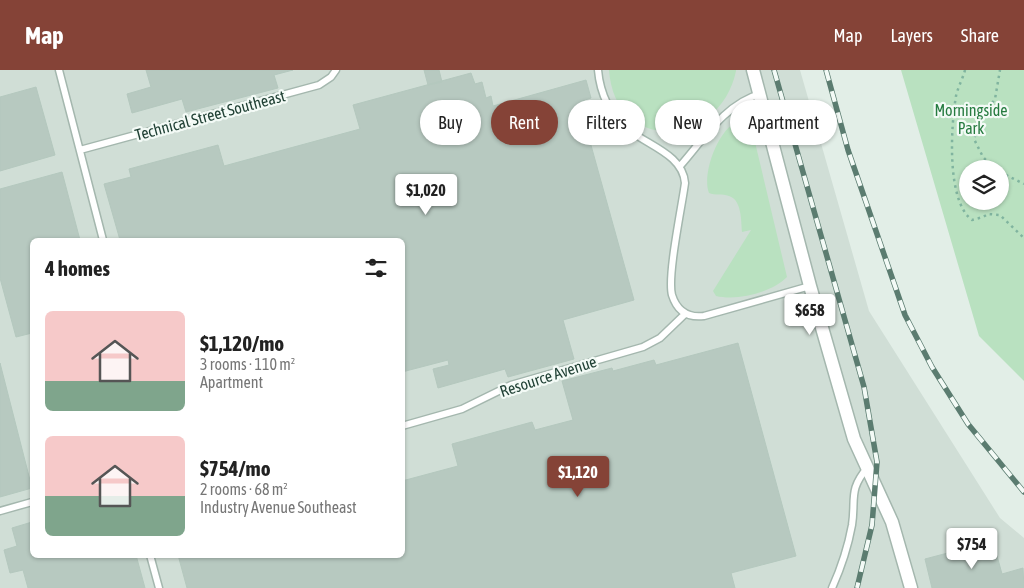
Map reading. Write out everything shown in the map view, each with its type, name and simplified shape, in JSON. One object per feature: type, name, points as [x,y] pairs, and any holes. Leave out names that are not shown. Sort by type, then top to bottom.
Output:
[{"type":"street","points":[[753,70],[810,286],[854,438],[892,522],[911,588]]},
{"type":"lane","points":[[59,70],[103,238]]},
{"type":"lane","name":"Technical Street Southeast","points":[[80,150],[319,85],[331,77],[336,70]]},
{"type":"lane","points":[[598,70],[606,102],[619,122],[680,166],[684,174],[685,183],[671,285],[677,306],[685,314],[694,317],[704,316],[810,286]]},
{"type":"lane","points":[[680,166],[731,108],[744,99],[760,94]]},
{"type":"lane","name":"Resource Avenue","points":[[405,425],[462,409],[511,385],[643,347],[660,338],[685,314]]},
{"type":"lane","points":[[832,588],[845,555],[852,524],[854,489],[868,467]]},
{"type":"lane","points":[[0,511],[30,503]]},
{"type":"lane","points":[[151,558],[159,588]]},
{"type":"path","points":[[965,70],[956,95],[952,132],[954,174],[960,203],[967,216],[972,220],[992,213],[1000,215],[1024,238]]},
{"type":"path","points":[[986,160],[974,139],[980,120],[995,99],[1000,70]]},
{"type":"path","points":[[1009,176],[1024,184]]},
{"type":"shaded area","points":[[0,70],[800,70],[809,100],[730,100],[730,145],[821,145],[869,311],[1000,518],[1024,538],[1024,588],[0,588]]},
{"type":"green space","points":[[609,70],[736,70],[726,97],[720,104],[720,100],[655,100],[655,129],[645,126],[645,100],[617,100]]},
{"type":"green space","name":"Morningside Park","points":[[901,70],[1024,70],[1024,381],[979,336]]},
{"type":"green space","points":[[730,126],[730,145],[756,145],[787,277],[780,283],[763,291],[734,297],[716,296],[713,291],[751,230],[742,232],[739,206],[733,198],[726,195],[709,193],[707,185],[710,162],[714,150],[717,145],[720,145],[720,139]]},
{"type":"building","points":[[146,70],[293,70],[274,75],[278,88],[186,112],[182,99],[132,113],[127,94],[151,87]]},
{"type":"building","points":[[424,70],[439,70],[442,82],[428,85]]},
{"type":"building","points":[[471,73],[475,84],[482,82],[486,98],[491,96],[491,145],[558,145],[558,100],[514,100],[586,80],[591,98],[568,100],[568,145],[591,145],[634,300],[563,320],[574,359],[508,377],[505,369],[438,388],[433,369],[449,365],[448,360],[405,371],[405,238],[119,238],[104,184],[131,177],[129,169],[218,145],[224,166],[360,129],[353,105]]},
{"type":"building","points":[[36,87],[55,155],[0,171],[0,97]]},
{"type":"building","points":[[62,172],[79,238],[30,238],[30,334],[16,337],[0,278],[0,189]]},
{"type":"building","points":[[738,343],[796,556],[731,573],[735,588],[187,588],[179,558],[405,558],[405,480],[458,466],[452,444],[532,422],[535,430],[573,420],[562,381],[612,368],[613,371],[654,360],[656,365]]},
{"type":"building","points":[[0,363],[30,480],[30,489],[0,497]]},
{"type":"building","points":[[30,523],[30,558],[137,558],[145,588],[28,588],[23,570],[10,573],[4,550],[17,546],[12,528]]},
{"type":"building","points":[[993,541],[1002,574],[1023,568],[1024,588],[932,588],[925,559]]},
{"type":"railway","points":[[774,70],[864,387],[877,462],[872,525],[857,588]]},
{"type":"railway","points":[[826,70],[848,150],[905,315],[932,367],[968,424],[1024,492]]}]
